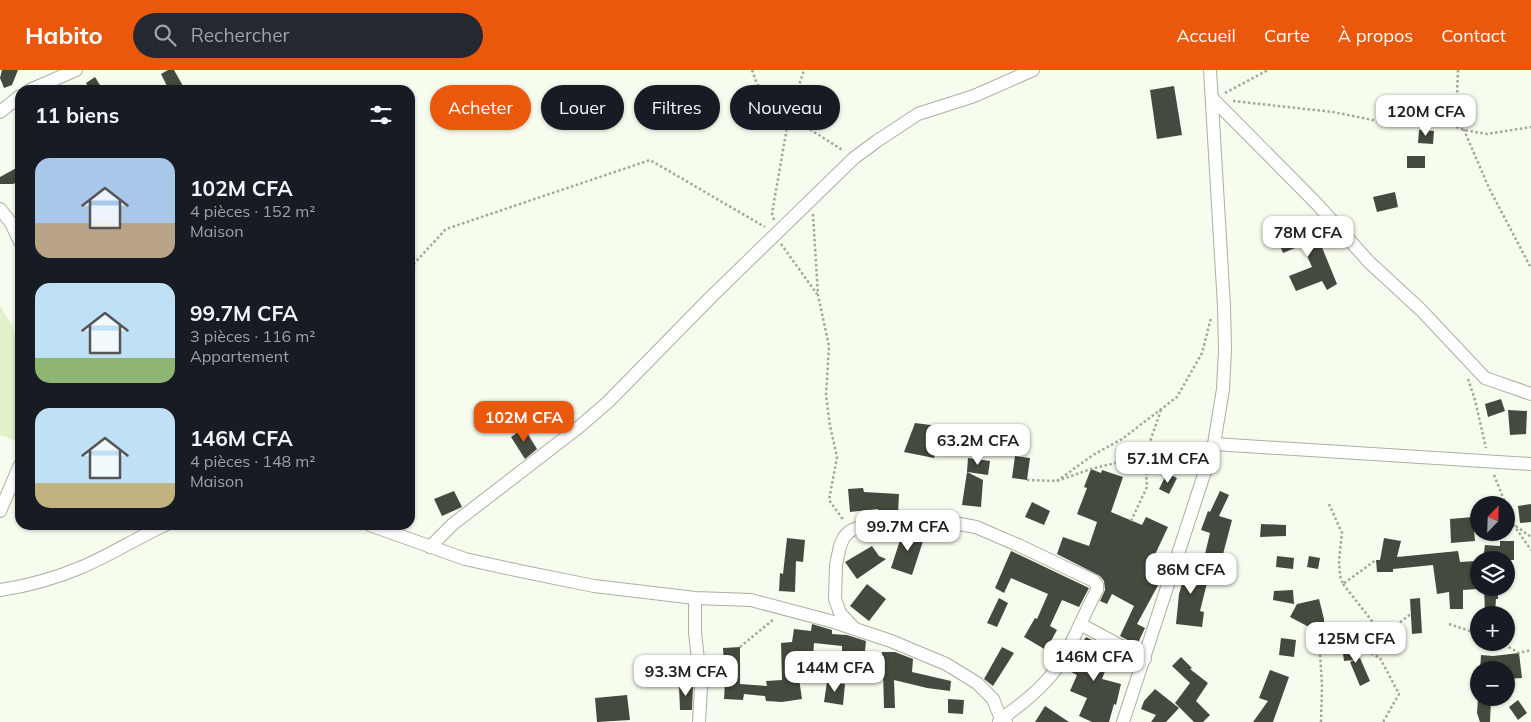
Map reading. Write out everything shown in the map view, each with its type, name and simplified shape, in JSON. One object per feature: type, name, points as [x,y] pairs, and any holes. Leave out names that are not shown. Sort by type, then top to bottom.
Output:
[{"type":"street","points":[[42,85],[76,70]]},
{"type":"street","points":[[430,547],[453,524],[579,427],[608,402],[711,297],[854,158],[918,114],[974,96],[1033,70]]},
{"type":"street","points":[[1124,722],[1214,444],[1223,389],[1225,350],[1210,70]]},
{"type":"street","points":[[1212,99],[1316,203],[1364,256],[1421,310],[1486,378],[1531,394]]},
{"type":"street","points":[[0,112],[15,100]]},
{"type":"street","points":[[0,209],[15,231]]},
{"type":"street","points":[[1214,444],[1531,464]]},
{"type":"street","points":[[0,511],[15,477]]},
{"type":"street","points":[[384,530],[465,559],[594,586],[695,598],[751,600],[793,610],[856,630],[891,641],[946,664],[977,683],[994,699],[1002,721],[1039,688],[1064,658],[1097,590],[1094,581],[976,527],[948,522],[868,524],[850,531],[844,537],[836,565],[835,599],[840,613],[856,630]]},
{"type":"street","points":[[0,590],[44,581],[83,567],[155,530]]},
{"type":"street","points":[[695,598],[695,632],[702,688],[699,722]]},
{"type":"street","points":[[1080,624],[1145,660]]},
{"type":"path","points":[[752,70],[757,85]]},
{"type":"path","points":[[799,85],[804,70]]},
{"type":"path","points":[[1212,99],[1268,70]]},
{"type":"path","points":[[1458,70],[1457,95],[1461,123],[1488,188],[1531,268]]},
{"type":"path","points":[[1212,99],[1333,112],[1372,120],[1451,125],[1464,130],[1487,134],[1531,126]]},
{"type":"path","points":[[787,130],[772,212],[776,233],[783,247],[818,295]]},
{"type":"path","points":[[811,130],[854,158]]},
{"type":"path","points":[[415,263],[446,229],[650,160],[776,233]]},
{"type":"path","points":[[812,199],[818,295],[829,346],[826,395],[837,457],[829,500],[850,531]]},
{"type":"path","points":[[1057,481],[1093,455],[1122,439],[1177,397],[1202,353],[1211,317]]},
{"type":"path","points":[[1466,373],[1475,400],[1489,462],[1502,496]]},
{"type":"path","points":[[1131,521],[1147,487],[1145,456],[1161,409]]},
{"type":"path","points":[[1027,480],[1057,481],[1091,469],[1184,446],[1214,444]]},
{"type":"path","points":[[1329,504],[1342,533],[1339,560],[1340,576],[1343,584],[1383,635]]},
{"type":"path","points":[[1515,525],[1531,537]]},
{"type":"path","points":[[1515,527],[1531,550]]},
{"type":"path","points":[[1343,584],[1376,560]]},
{"type":"path","points":[[740,648],[780,614],[793,610]]},
{"type":"path","points":[[1356,646],[1383,635],[1411,614]]},
{"type":"path","points":[[1449,624],[1470,631]]},
{"type":"path","points":[[1321,722],[1322,686],[1320,654],[1329,636],[1334,641],[1356,646],[1380,658],[1399,694],[1383,722]]},
{"type":"path","points":[[1515,651],[1519,653],[1531,650]]},
{"type":"green space","points":[[0,306],[13,327],[15,335],[15,441],[0,435]]},
{"type":"building","points":[[2,70],[18,70],[12,85],[4,88],[0,78]]},
{"type":"building","points":[[168,70],[174,70],[182,85],[166,85],[161,74]]},
{"type":"building","points":[[95,77],[100,85],[87,85],[86,83]]},
{"type":"building","points":[[1174,86],[1182,135],[1157,139],[1150,90]]},
{"type":"building","points":[[1419,130],[1434,131],[1433,144],[1418,143]]},
{"type":"building","points":[[1407,156],[1425,156],[1425,168],[1407,168]]},
{"type":"building","points":[[15,169],[15,183],[0,184],[0,177]]},
{"type":"building","points":[[1395,192],[1398,207],[1377,212],[1373,197]]},
{"type":"building","points":[[1312,223],[1337,284],[1327,290],[1322,281],[1296,291],[1289,276],[1312,267],[1302,245],[1283,253],[1276,237]]},
{"type":"building","points":[[1501,399],[1505,411],[1488,417],[1485,404]]},
{"type":"building","points":[[1508,410],[1527,411],[1526,434],[1510,435]]},
{"type":"building","points":[[915,423],[946,427],[934,458],[904,452]]},
{"type":"building","points":[[524,428],[537,449],[525,459],[511,437]]},
{"type":"building","points":[[1179,452],[1194,458],[1189,470],[1174,463]]},
{"type":"building","points":[[1015,456],[1030,458],[1027,480],[1012,478]]},
{"type":"building","points":[[968,458],[990,461],[988,475],[967,472]]},
{"type":"building","points":[[1091,469],[1101,473],[1102,470],[1123,477],[1111,512],[1142,525],[1146,517],[1168,527],[1152,561],[1165,568],[1162,578],[1137,624],[1145,628],[1137,645],[1120,636],[1134,606],[1112,594],[1107,604],[1100,601],[1105,590],[1104,581],[1100,576],[1057,554],[1063,537],[1089,546],[1097,522],[1077,514],[1087,488],[1084,487]]},
{"type":"building","points":[[967,472],[983,480],[981,507],[962,505]]},
{"type":"building","points":[[1167,473],[1177,478],[1169,494],[1159,489]]},
{"type":"building","points":[[863,488],[864,492],[899,494],[898,514],[878,513],[878,509],[850,512],[848,489]]},
{"type":"building","points":[[454,491],[462,507],[442,516],[434,499]]},
{"type":"building","points":[[1220,491],[1229,495],[1219,516],[1232,520],[1222,558],[1205,554],[1210,533],[1201,530],[1208,511],[1210,512]]},
{"type":"building","points":[[1032,502],[1050,511],[1044,525],[1025,517]]},
{"type":"building","points":[[1531,504],[1531,522],[1520,523],[1518,506]]},
{"type":"building","points":[[1470,517],[1470,541],[1475,541],[1451,543],[1450,519]]},
{"type":"building","points":[[1261,524],[1286,525],[1286,536],[1260,537]]},
{"type":"building","points":[[903,531],[912,531],[925,535],[912,575],[891,568]]},
{"type":"building","points":[[787,538],[805,540],[803,562],[796,561],[795,592],[779,591],[780,573],[783,574]]},
{"type":"building","points":[[1384,538],[1401,541],[1397,557],[1458,551],[1460,562],[1470,561],[1470,590],[1463,590],[1463,609],[1450,609],[1449,592],[1437,594],[1433,565],[1393,569],[1393,572],[1377,572],[1376,560],[1380,560]]},
{"type":"building","points":[[1500,541],[1514,541],[1514,551],[1484,551],[1485,545],[1500,546]]},
{"type":"building","points":[[872,546],[879,556],[886,559],[857,579],[845,562]]},
{"type":"building","points":[[1011,551],[1089,588],[1079,607],[1062,600],[1050,626],[1057,630],[1046,650],[1024,637],[1035,618],[1037,619],[1048,594],[1011,578],[1004,593],[995,588]]},
{"type":"building","points":[[1191,553],[1203,557],[1196,580],[1207,583],[1200,611],[1204,612],[1202,627],[1176,624],[1179,594]]},
{"type":"building","points":[[1277,556],[1294,558],[1293,569],[1276,567]]},
{"type":"building","points":[[1309,556],[1320,558],[1318,569],[1307,567]]},
{"type":"building","points":[[867,584],[886,599],[869,621],[850,606]]},
{"type":"building","points":[[1293,590],[1294,604],[1273,600],[1274,591]]},
{"type":"building","points":[[1484,596],[1498,596],[1496,606],[1485,606]]},
{"type":"building","points":[[999,598],[1008,603],[997,627],[987,623]]},
{"type":"building","points":[[1420,598],[1422,633],[1412,634],[1410,599]]},
{"type":"building","points":[[1319,599],[1324,619],[1324,635],[1290,617],[1297,604]]},
{"type":"building","points":[[812,624],[832,630],[832,634],[847,635],[866,641],[864,660],[842,658],[842,646],[814,643],[812,673],[798,672],[802,699],[782,702],[766,701],[765,696],[744,694],[743,700],[724,699],[726,665],[724,665],[723,648],[740,647],[740,684],[767,686],[766,681],[782,680],[781,643],[792,642],[794,629],[811,631]]},
{"type":"building","points":[[1086,637],[1113,651],[1102,679],[1121,684],[1116,705],[1114,704],[1109,722],[1092,722],[1079,716],[1087,698],[1070,691],[1077,675],[1067,670]]},
{"type":"building","points":[[1281,638],[1296,640],[1294,657],[1279,655]]},
{"type":"building","points":[[1002,647],[1014,653],[993,686],[984,679]]},
{"type":"building","points":[[1342,647],[1356,647],[1357,659],[1360,658],[1370,681],[1360,686],[1350,662],[1355,660],[1344,661]]},
{"type":"building","points":[[882,652],[895,652],[913,659],[912,672],[951,681],[950,691],[894,680],[895,708],[884,708],[883,672],[880,672]]},
{"type":"building","points":[[1519,653],[1522,678],[1515,678],[1515,661],[1481,661],[1481,655],[1493,656]]},
{"type":"building","points":[[1181,657],[1192,668],[1190,669],[1208,683],[1196,701],[1210,715],[1203,722],[1194,722],[1175,703],[1190,683],[1172,666]]},
{"type":"building","points":[[1270,670],[1289,677],[1273,722],[1253,722],[1268,701],[1259,698]]},
{"type":"building","points":[[827,682],[845,684],[843,705],[824,702]]},
{"type":"building","points":[[693,685],[692,710],[680,710],[679,686]]},
{"type":"building","points":[[1155,689],[1179,708],[1166,722],[1151,722],[1156,715],[1141,709],[1144,701]]},
{"type":"building","points":[[627,695],[630,720],[597,722],[595,698]]},
{"type":"building","points":[[948,699],[964,700],[963,714],[948,713]]},
{"type":"building","points":[[1518,700],[1527,713],[1518,720],[1509,707],[1515,706],[1515,702]]},
{"type":"building","points":[[1045,706],[1069,722],[1035,722]]},
{"type":"building","points":[[1477,706],[1491,706],[1490,722],[1480,722],[1477,713]]}]
